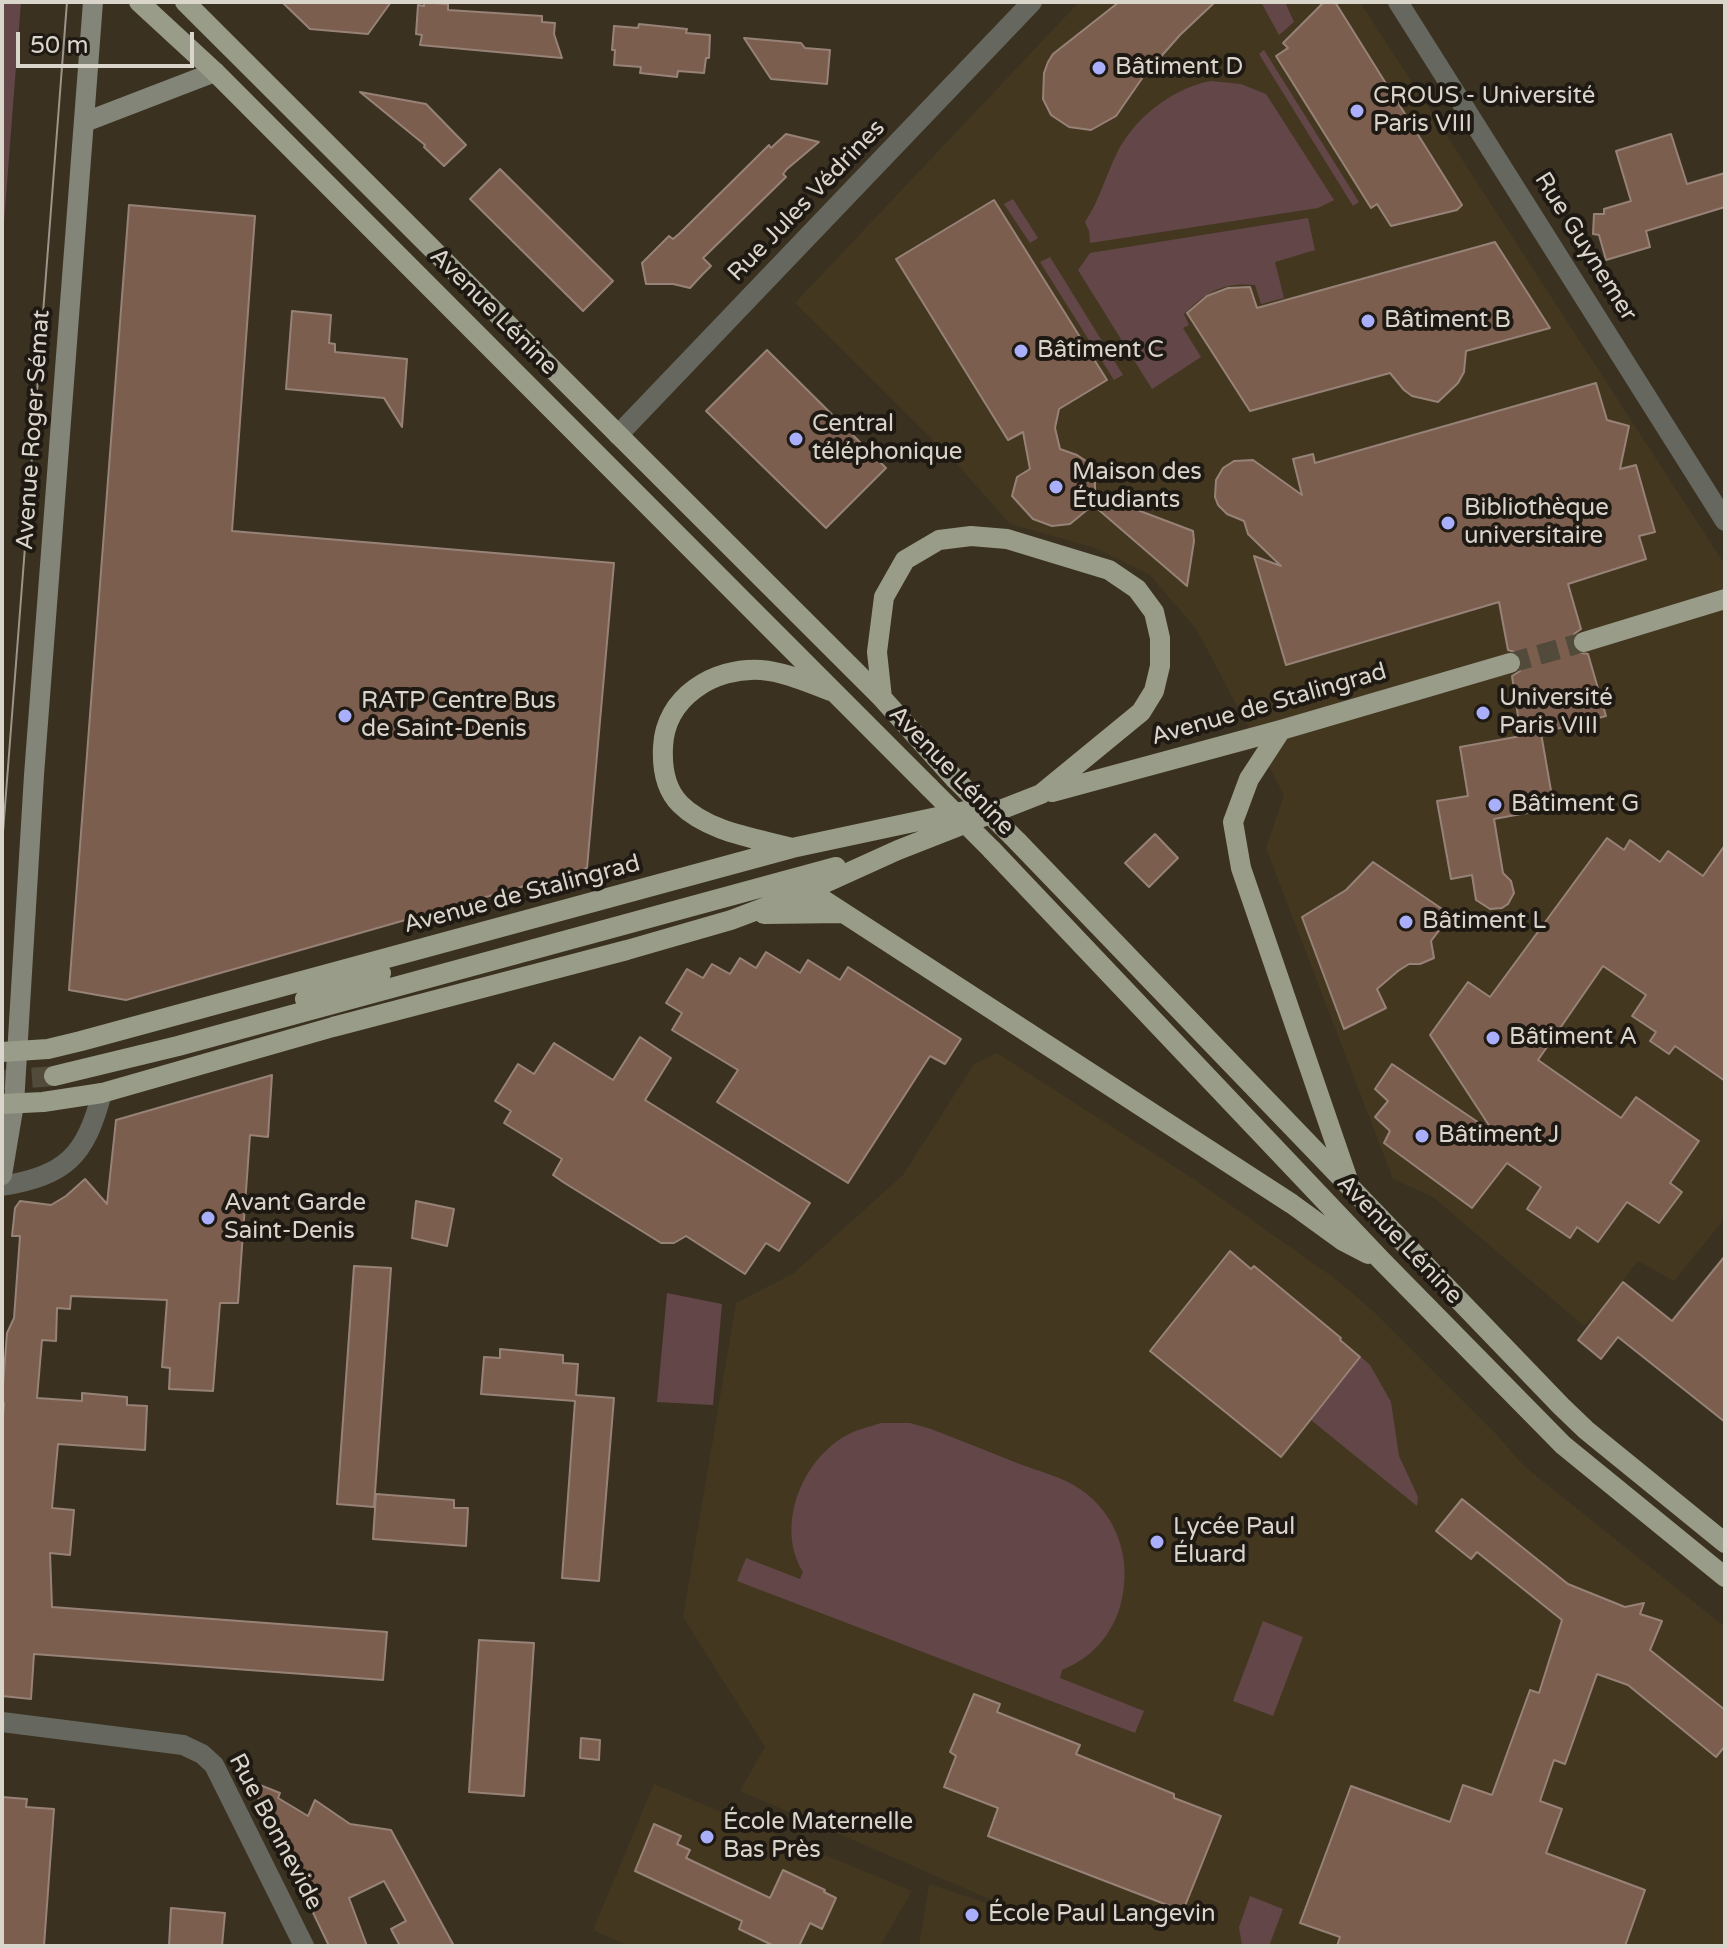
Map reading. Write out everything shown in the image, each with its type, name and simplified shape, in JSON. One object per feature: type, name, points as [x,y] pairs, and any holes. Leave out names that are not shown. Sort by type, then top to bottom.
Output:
[{"type":"main road","name":"Avenue Lénine","points":[[139,2],[215,72],[839,694],[992,850],[1382,1261],[1563,1445],[1725,1577]]},
{"type":"main road","name":"Avenue Lénine","points":[[185,2],[882,698],[955,779],[1570,1415],[1725,1543]]},
{"type":"main road","points":[[882,698],[877,652],[884,597],[905,560],[939,540],[971,536],[1007,539],[1109,570],[1137,589],[1154,612],[1160,638],[1160,666],[1154,691],[1141,712],[1123,729],[1041,794]]},
{"type":"main road","points":[[1584,642],[1725,599]]},
{"type":"main road","name":"Avenue de Stalingrad","points":[[10,1052],[81,1041],[792,848],[1041,794],[1281,730],[1510,663]]},
{"type":"main road","points":[[792,848],[713,825],[678,802],[665,775],[665,727],[676,706],[687,694],[716,677],[739,671],[764,670],[784,674],[839,694]]},
{"type":"main road","points":[[1281,730],[1249,779],[1233,822],[1241,868],[1350,1186]]},
{"type":"main road","name":"Avenue de Stalingrad","points":[[8,1104],[102,1093],[731,920],[1041,794]]},
{"type":"main road","name":"Avenue de Stalingrad","points":[[54,1076],[131,1058],[898,850]]},
{"type":"main road","points":[[748,891],[803,893],[822,899],[1281,1197],[1343,1241],[1382,1261]]},
{"type":"main road","points":[[731,920],[803,912],[844,913]]},
{"type":"main road","points":[[131,1058],[555,913]]},
{"type":"street","name":"Avenue Roger Sémat","points":[[2,1175],[93,2]]},
{"type":"street","name":"Rue Jules Védrines","points":[[618,435],[1032,2]]},
{"type":"street","name":"Rue Guynemer","points":[[1398,2],[1725,521]]},
{"type":"street","points":[[85,122],[215,72]]},
{"type":"street","points":[[2,1186],[31,1181],[58,1170],[79,1149],[90,1131],[102,1093]]},
{"type":"street","name":"Rue Bonnevide","points":[[2,1722],[183,1745],[202,1754],[214,1765],[229,1792],[304,1946]]},
{"type":"shaded area","points":[[2,2],[21,2],[2,248]]},
{"type":"shaded area","name":"Université Paris VIII","points":[[1079,2],[1360,2],[1725,565],[1725,1218],[1674,1281],[1638,1261],[1584,1326],[1433,1197],[1393,1179],[1266,848],[1284,795],[1197,630],[1150,575],[1095,548],[1010,524],[956,463],[795,303]]},
{"type":"shaded area","points":[[1261,2],[1285,2],[1294,22],[1279,35]]},
{"type":"shaded area","points":[[1264,50],[1359,202],[1353,206],[1259,54]]},
{"type":"shaded area","points":[[1211,81],[1241,84],[1266,94],[1334,200],[1318,208],[1090,243],[1085,222],[1123,142],[1155,107],[1182,90]]},
{"type":"shaded area","points":[[1013,199],[1038,238],[1030,243],[1004,204]]},
{"type":"shaded area","points":[[1308,218],[1315,250],[1275,262],[1284,298],[1261,304],[1255,285],[1244,284],[1224,287],[1208,294],[1184,314],[1189,325],[1183,328],[1201,357],[1152,389],[1078,270],[1090,253]]},
{"type":"shaded area","points":[[1050,257],[1123,375],[1114,380],[1040,262]]},
{"type":"shaded area","name":"Lycée Paul Éluard","points":[[997,1053],[1195,1180],[1337,1280],[1373,1311],[1525,1467],[1725,1627],[1725,1946],[919,1946],[929,1884],[1040,1921],[740,1791],[765,1747],[683,1617],[736,1303],[794,1273],[903,1175],[974,1064]]},
{"type":"shaded area","points":[[667,1293],[722,1304],[713,1405],[657,1402]]},
{"type":"shaded area","points":[[1361,1357],[1370,1365],[1391,1402],[1399,1456],[1418,1497],[1417,1506],[1311,1420]]},
{"type":"shaded area","points":[[881,1423],[910,1423],[931,1429],[1058,1478],[1080,1489],[1104,1512],[1113,1525],[1123,1555],[1125,1571],[1121,1603],[1113,1625],[1100,1644],[1083,1659],[1062,1670],[1060,1678],[1144,1711],[1135,1733],[737,1581],[746,1558],[800,1579],[803,1572],[795,1554],[792,1535],[797,1496],[805,1478],[816,1461],[845,1436]]},
{"type":"shaded area","points":[[1263,1621],[1303,1637],[1273,1716],[1233,1701]]},
{"type":"shaded area","name":"École Maternelle Bas Près","points":[[654,1784],[912,1891],[880,1946],[629,1946],[593,1930]]},
{"type":"shaded area","points":[[1250,1896],[1283,1909],[1269,1946],[1242,1946],[1239,1927]]},
{"type":"building","points":[[282,2],[391,2],[368,34],[310,29]]},
{"type":"building","points":[[424,2],[448,4],[448,10],[542,16],[542,22],[555,23],[554,34],[562,58],[420,45],[422,35],[416,34],[418,5],[424,6]]},
{"type":"building","name":"Bâtiment D","points":[[1119,2],[1215,2],[1143,77],[1116,116],[1091,130],[1069,127],[1051,115],[1043,99],[1044,73],[1048,62],[1053,54]]},
{"type":"building","name":"CROUS - Université Paris VIII","points":[[1324,2],[1335,2],[1462,205],[1457,210],[1391,226],[1377,204],[1371,208],[1276,56],[1288,48],[1283,43]]},
{"type":"building","points":[[639,24],[687,29],[686,33],[710,35],[709,58],[706,58],[704,73],[678,71],[677,77],[640,73],[641,67],[614,65],[614,26],[638,28]]},
{"type":"building","points":[[744,38],[801,43],[805,48],[830,50],[827,84],[771,79]]},
{"type":"building","points":[[360,92],[426,104],[466,145],[444,166],[425,145]]},
{"type":"building","points":[[786,134],[819,142],[787,169],[783,174],[786,177],[703,258],[711,266],[690,288],[673,284],[646,284],[642,263],[669,236],[673,239],[679,234],[769,145],[771,148]]},
{"type":"building","points":[[1671,134],[1687,184],[1725,173],[1725,207],[1646,231],[1650,247],[1606,260],[1599,235],[1593,234],[1594,214],[1604,214],[1604,209],[1631,201],[1616,151]]},
{"type":"building","points":[[500,169],[613,281],[583,311],[470,199]]},
{"type":"building","name":"Bâtiment C","points":[[994,200],[1107,380],[1059,409],[1055,428],[1060,449],[1086,461],[1095,483],[1095,494],[1193,531],[1187,586],[1093,505],[1070,524],[1052,526],[1033,519],[1012,496],[1017,477],[1030,469],[1023,432],[1008,440],[896,259]]},
{"type":"building","name":"RATP Centre Bus de Saint-Denis","points":[[129,205],[255,216],[232,531],[614,563],[587,868],[126,1000],[69,990]]},
{"type":"building","name":"Bâtiment B","points":[[1495,242],[1550,328],[1466,351],[1464,372],[1458,383],[1438,402],[1412,396],[1390,373],[1250,411],[1187,313],[1207,296],[1228,288],[1250,287],[1257,308]]},
{"type":"building","points":[[292,311],[331,315],[329,343],[335,344],[335,352],[407,359],[402,427],[384,398],[286,389]]},
{"type":"building","name":"Central téléphonique","points":[[767,350],[886,468],[826,528],[706,411]]},
{"type":"building","name":"Bibliothèque universitaire","points":[[1596,383],[1607,420],[1629,426],[1620,469],[1636,465],[1655,532],[1639,536],[1646,559],[1568,584],[1581,629],[1574,634],[1571,645],[1576,652],[1588,654],[1606,716],[1541,733],[1554,808],[1494,819],[1503,873],[1511,881],[1514,893],[1502,908],[1490,909],[1476,900],[1472,875],[1451,879],[1437,801],[1468,796],[1460,747],[1521,736],[1512,676],[1520,671],[1523,660],[1518,653],[1508,650],[1499,602],[1286,665],[1254,556],[1281,566],[1248,534],[1244,521],[1227,514],[1218,505],[1216,480],[1223,468],[1234,461],[1253,460],[1302,495],[1293,459],[1313,454],[1315,463]]},
{"type":"building","points":[[1155,834],[1178,858],[1149,887],[1125,863]]},
{"type":"building","name":"Bâtiment A","points":[[1607,838],[1624,850],[1630,840],[1660,862],[1668,851],[1703,876],[1725,845],[1725,1081],[1675,1046],[1669,1054],[1650,1041],[1656,1032],[1632,1016],[1646,995],[1603,966],[1538,1060],[1621,1118],[1636,1097],[1699,1141],[1670,1183],[1682,1192],[1659,1223],[1627,1202],[1598,1242],[1577,1227],[1570,1238],[1527,1209],[1541,1187],[1507,1163],[1472,1208],[1384,1143],[1390,1131],[1375,1117],[1388,1101],[1375,1089],[1392,1064],[1494,1133],[1430,1035],[1468,982],[1490,997]]},
{"type":"building","points":[[1373,862],[1451,915],[1431,941],[1434,958],[1420,964],[1409,964],[1398,971],[1377,989],[1386,1008],[1344,1029],[1302,917],[1346,890]]},
{"type":"building","points":[[766,952],[800,973],[808,960],[840,980],[848,967],[961,1039],[945,1064],[930,1056],[848,1183],[717,1102],[738,1070],[672,1030],[682,1013],[666,1003],[687,969],[703,978],[712,964],[730,974],[740,958],[756,968]]},
{"type":"building","points":[[640,1037],[671,1058],[645,1100],[810,1203],[779,1251],[766,1243],[745,1274],[686,1236],[674,1243],[661,1243],[563,1182],[553,1175],[562,1159],[504,1123],[511,1111],[495,1101],[518,1064],[534,1074],[554,1043],[613,1080]]},
{"type":"building","points":[[272,1075],[268,1137],[250,1135],[238,1303],[220,1303],[213,1391],[169,1389],[170,1368],[162,1367],[167,1300],[71,1296],[70,1309],[57,1308],[56,1341],[42,1340],[37,1398],[82,1401],[82,1393],[127,1397],[127,1405],[147,1406],[145,1450],[58,1444],[52,1508],[74,1510],[70,1555],[50,1553],[52,1607],[387,1632],[383,1680],[34,1654],[31,1699],[2,1696],[2,1398],[7,1333],[14,1318],[20,1236],[12,1236],[15,1208],[20,1201],[51,1205],[85,1179],[107,1204],[116,1120]]},
{"type":"building","points":[[416,1201],[454,1209],[447,1246],[412,1238]]},
{"type":"building","points":[[1230,1251],[1251,1269],[1254,1266],[1360,1357],[1281,1457],[1150,1351]]},
{"type":"building","points":[[1725,1256],[1725,1422],[1618,1337],[1601,1359],[1578,1340],[1623,1282],[1672,1321]]},
{"type":"building","points":[[354,1266],[391,1268],[374,1507],[337,1504]]},
{"type":"building","points":[[500,1349],[563,1355],[563,1363],[578,1364],[576,1395],[614,1398],[599,1581],[562,1578],[575,1401],[481,1394],[484,1357],[500,1358]]},
{"type":"building","points":[[376,1494],[454,1500],[454,1508],[468,1508],[466,1546],[373,1539]]},
{"type":"building","points":[[1462,1499],[1568,1584],[1625,1607],[1644,1603],[1640,1614],[1662,1621],[1650,1650],[1725,1710],[1725,1746],[1716,1757],[1628,1685],[1597,1674],[1565,1764],[1554,1760],[1540,1801],[1562,1809],[1546,1853],[1645,1890],[1625,1946],[1337,1946],[1340,1937],[1300,1923],[1351,1786],[1450,1822],[1463,1785],[1492,1795],[1530,1690],[1539,1693],[1562,1620],[1477,1552],[1471,1559],[1436,1531]]},
{"type":"building","points":[[479,1640],[534,1643],[524,1796],[469,1792]]},
{"type":"building","points":[[974,1694],[1000,1704],[997,1712],[1080,1745],[1076,1754],[1221,1816],[1183,1911],[988,1836],[998,1808],[944,1787],[956,1756],[950,1752]]},
{"type":"building","points":[[581,1738],[600,1740],[599,1760],[580,1758]]},
{"type":"building","points":[[250,1781],[280,1793],[278,1798],[308,1816],[315,1800],[350,1824],[391,1830],[454,1946],[400,1946],[391,1929],[406,1921],[384,1881],[349,1898],[367,1946],[329,1946]]},
{"type":"building","points":[[2,1797],[27,1799],[26,1807],[54,1809],[44,1946],[2,1946]]},
{"type":"building","points":[[654,1824],[681,1836],[677,1844],[690,1850],[686,1858],[770,1898],[783,1870],[825,1890],[836,1898],[822,1929],[810,1923],[799,1946],[774,1946],[739,1929],[742,1921],[635,1871]]},
{"type":"building","points":[[171,1908],[225,1913],[222,1946],[169,1946]]},
{"type":"tunnel","points":[[1510,663],[1584,642]]},
{"type":"tunnel","points":[[2,1080],[54,1076]]},
{"type":"tram line","points":[[2,845],[67,2]]},
{"type":"place","name":"Bâtiment D","points":[[1099,68]]},
{"type":"place","name":"CROUS - Université Paris VIII","points":[[1357,111]]},
{"type":"place","name":"Bâtiment B","points":[[1368,321]]},
{"type":"place","name":"Bâtiment C","points":[[1021,351]]},
{"type":"place","name":"Central téléphonique","points":[[796,439]]},
{"type":"place","name":"Maison des Étudiants","points":[[1056,487]]},
{"type":"place","name":"Bibliothèque universitaire","points":[[1448,523]]},
{"type":"place","name":"Université Paris VIII","points":[[1483,713]]},
{"type":"place","name":"RATP Centre Bus de Saint-Denis","points":[[345,716]]},
{"type":"place","name":"Bâtiment G","points":[[1495,805]]},
{"type":"place","name":"Bâtiment L","points":[[1406,922]]},
{"type":"place","name":"Bâtiment A","points":[[1493,1038]]},
{"type":"place","name":"Bâtiment J","points":[[1422,1136]]},
{"type":"place","name":"Avant Garde Saint-Denis","points":[[208,1218]]},
{"type":"place","name":"Lycée Paul Éluard","points":[[1157,1542]]},
{"type":"place","name":"École Maternelle Bas Près","points":[[707,1837]]},
{"type":"place","name":"École Paul Langevin","points":[[972,1915]]}]
